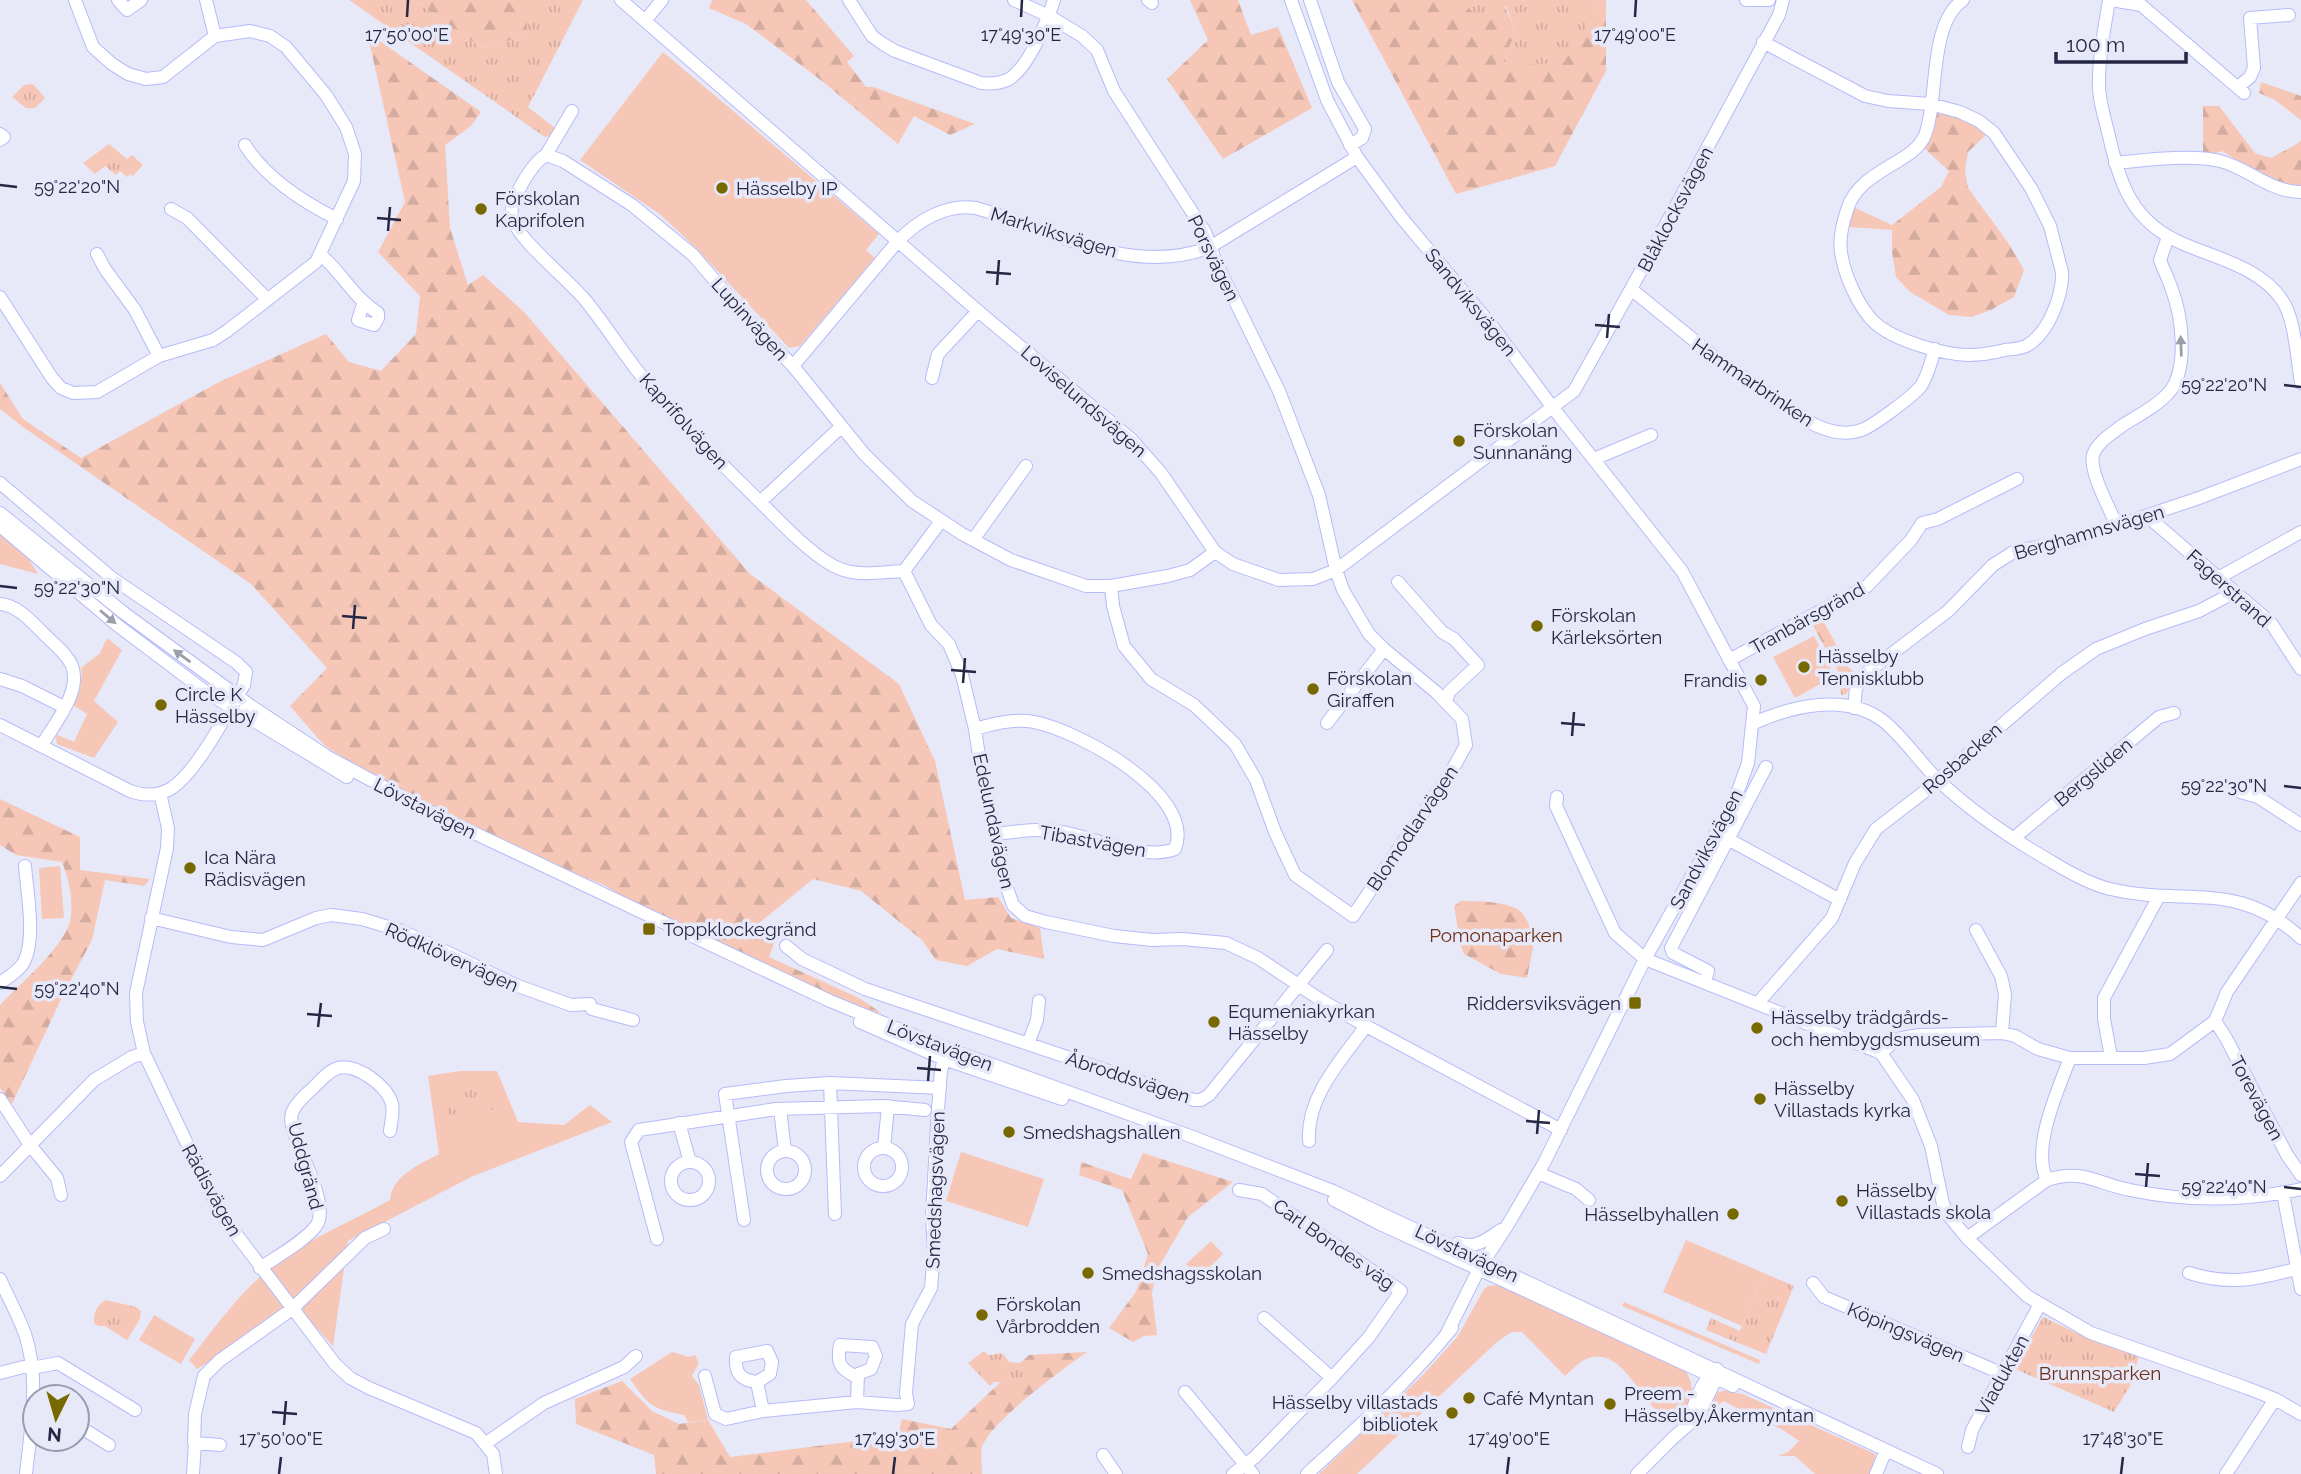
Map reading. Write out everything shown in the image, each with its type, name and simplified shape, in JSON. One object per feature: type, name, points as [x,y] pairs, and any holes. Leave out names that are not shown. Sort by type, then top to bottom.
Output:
[{"type":"street","points":[[0,297],[61,388],[73,393],[97,392],[159,356],[213,340],[308,270],[321,255],[354,181],[355,154],[346,127],[326,95],[286,47],[270,36],[250,31],[215,36],[163,77],[146,79],[128,74],[93,47],[75,0]]},
{"type":"street","points":[[118,0],[127,10],[141,0]]},
{"type":"street","points":[[205,0],[215,36]]},
{"type":"street","name":"Loviselundsvägen","points":[[621,0],[897,242],[1131,439],[1150,458],[1215,552],[1233,564],[1279,580],[1313,579],[1336,570],[1553,408]]},
{"type":"street","points":[[645,21],[662,0]]},
{"type":"street","points":[[849,0],[872,36],[895,51],[981,83],[996,84],[1010,79],[1021,69],[1049,16],[1054,0]]},
{"type":"street","name":"Porsvägen","points":[[1014,0],[1049,16],[1082,36],[1097,50],[1114,91],[1205,232],[1279,391],[1319,495],[1336,570]]},
{"type":"street","name":"Sandviksvägen","points":[[1291,0],[1327,100],[1357,157],[1401,217],[1492,326],[1682,572],[1755,706],[1748,763],[1723,836],[1645,959],[1561,1130],[1485,1267]]},
{"type":"street","points":[[1310,0],[1338,82],[1365,129],[1362,138],[1350,145]]},
{"type":"street","points":[[1746,0],[1769,0]]},
{"type":"street","name":"Blåklocksvägen","points":[[1553,408],[1574,391],[1779,15],[1783,0]]},
{"type":"street","points":[[1763,42],[1865,96],[1888,101],[1930,104],[1959,112],[1979,121],[2000,141],[2031,188],[2050,226],[2062,281],[2049,321],[2037,338],[2025,347],[1975,355],[1935,349],[1887,332],[1874,322],[1850,281],[1841,251],[1847,209],[1854,195],[1882,169],[1905,155],[1926,133],[1930,104],[1936,61],[1946,22],[1952,8],[1963,0]]},
{"type":"street","points":[[2289,15],[2250,18],[2254,68],[2241,90],[2141,5],[2110,0],[2099,82],[2101,106],[2115,163],[2123,186],[2133,203],[2168,237],[2257,276],[2277,295],[2287,312],[2301,383]]},
{"type":"street","points":[[546,155],[572,111]]},
{"type":"street","points":[[0,134],[4,137],[0,141]]},
{"type":"street","points":[[245,145],[252,157],[284,185],[312,206],[337,219]]},
{"type":"street","name":"Lupinvägen","points":[[546,155],[563,161],[632,205],[693,255],[754,326],[793,366],[863,454],[912,501],[973,540],[1011,560],[1086,586],[1111,586],[1168,576],[1190,569],[1215,552]]},
{"type":"street","name":"Kaprifolvägen","points":[[546,155],[540,158],[528,175],[511,205],[512,219],[525,238],[585,299],[644,379],[760,502],[828,563],[850,574],[904,570]]},
{"type":"street","name":"Markviksvägen","points":[[793,366],[911,226],[934,214],[969,207],[1105,250],[1163,257],[1196,253],[1357,157]]},
{"type":"street","points":[[2115,163],[2155,159],[2219,161],[2268,185],[2301,192]]},
{"type":"street","points":[[171,209],[187,218],[267,299]]},
{"type":"street","points":[[2118,526],[2098,481],[2093,462],[2094,453],[2114,432],[2171,390],[2180,364],[2182,346],[2173,291],[2160,260],[2168,237]]},
{"type":"street","points":[[97,254],[135,310],[159,356]]},
{"type":"street","points":[[321,255],[363,304]]},
{"type":"street","name":"Hammarbrinken","points":[[1631,289],[1717,359],[1826,430],[1860,431],[1914,394],[1923,383],[1935,349]]},
{"type":"street","points":[[932,378],[938,354],[978,311]]},
{"type":"street","points":[[760,502],[841,427]]},
{"type":"street","points":[[1594,459],[1651,435]]},
{"type":"street","name":"Berghamnsvägen","points":[[1854,708],[1856,688],[1865,674],[1948,611],[2000,559],[2015,551],[2071,541],[2118,526],[2301,459]]},
{"type":"street","points":[[973,540],[1026,466]]},
{"type":"street","name":"Tranbärsgränd","points":[[1729,660],[1867,586],[1911,540],[1922,523],[1938,519],[2017,479]]},
{"type":"street","points":[[0,482],[112,578],[237,663],[246,672],[244,685],[238,696],[195,763],[172,788],[160,793],[147,795],[130,791],[0,725]]},
{"type":"street","name":"Lövstavägen","points":[[0,513],[124,613],[238,696],[328,757],[434,814],[951,1058],[1269,1165],[1438,1239],[1485,1267]]},
{"type":"street","name":"Fagerstrand","points":[[2147,516],[2271,623],[2301,669]]},
{"type":"street","points":[[904,570],[941,521]]},
{"type":"street","name":"Lövstavägen","points":[[0,526],[117,625],[230,708],[322,764],[376,793],[718,957],[951,1058],[1244,1161],[1330,1198],[1426,1245],[1485,1267],[1713,1374],[1937,1474]]},
{"type":"street","points":[[2218,578],[2301,532]]},
{"type":"street","name":"Edelundavägen","points":[[904,570],[931,625],[949,645],[962,675],[1010,897],[1013,905],[1025,916],[1114,936],[1226,943],[1258,958],[1366,1026],[1561,1130]]},
{"type":"street","name":"Blomodlarvägen","points":[[1111,586],[1113,606],[1124,646],[1151,679],[1194,705],[1235,744],[1256,780],[1294,875],[1353,916],[1451,772],[1466,745],[1462,719],[1369,634],[1343,590],[1336,570]]},
{"type":"street","points":[[1398,582],[1443,632],[1454,639],[1478,665],[1449,692],[1446,702]]},
{"type":"street","name":"Rosbacken","points":[[1758,1003],[1832,918],[1856,863],[1876,829],[2062,673],[2095,649],[2199,611],[2235,592]]},
{"type":"street","points":[[0,604],[23,614],[68,660],[74,678],[73,688],[64,707],[42,745]]},
{"type":"street","points":[[1327,723],[1384,649]]},
{"type":"street","points":[[0,679],[22,686],[64,707]]},
{"type":"street","points":[[1754,723],[1795,709],[1838,704],[1854,708],[1882,720],[1937,779],[1984,818],[2081,878],[2110,889],[2159,896],[2225,898],[2251,905],[2278,919],[2301,938]]},
{"type":"street","name":"Bergsliden","points":[[2015,837],[2159,717],[2174,713]]},
{"type":"street","name":"Tibastvägen","points":[[975,729],[1001,722],[1032,721],[1072,734],[1115,759],[1148,783],[1168,807],[1178,826],[1179,838],[1175,849],[1148,852],[1061,832],[1034,829],[997,834]]},
{"type":"street","points":[[1705,982],[1708,971],[1673,953],[1671,948],[1723,836],[1766,767]]},
{"type":"street","points":[[2237,791],[2258,796],[2301,825]]},
{"type":"street","name":"Rädisvägen","points":[[160,793],[167,828],[167,848],[136,993],[137,1021],[144,1053],[220,1213],[325,1353],[351,1378],[369,1388],[461,1425],[476,1433],[486,1443]]},
{"type":"street","points":[[1557,797],[1556,806],[1615,933],[1645,959],[1881,1053],[1913,1100],[1931,1146],[1943,1204],[1949,1216],[2027,1296],[2068,1322],[2110,1341],[2275,1399],[2301,1414]]},
{"type":"street","points":[[1723,836],[1840,900]]},
{"type":"street","points":[[0,983],[21,966],[30,940],[25,866]]},
{"type":"street","points":[[1881,1053],[1897,1039],[1919,1035],[2002,1033],[2015,1036],[2038,1049],[2070,1058],[2144,1058],[2170,1054],[2215,1021],[2227,992],[2301,883]]},
{"type":"street","points":[[2111,1056],[2104,1019],[2104,998],[2159,896]]},
{"type":"street","name":"Rödklövervägen","points":[[151,918],[231,937],[263,940],[316,918],[331,915],[362,919],[402,931],[518,986],[571,1005],[591,1006],[632,1020]]},
{"type":"street","points":[[1976,930],[2001,976],[2006,994],[2002,1033]]},
{"type":"street","name":"Åbroddsvägen","points":[[786,946],[802,960],[865,989],[1194,1100],[1201,1100],[1209,1095],[1327,950]]},
{"type":"street","points":[[1028,1044],[1037,1020],[1039,1001]]},
{"type":"street","name":"Torevägen","points":[[2215,1021],[2287,1155],[2301,1175]]},
{"type":"street","points":[[1309,1140],[1308,1129],[1313,1112],[1329,1076],[1366,1026]]},
{"type":"street","points":[[0,1176],[94,1080],[132,1057],[144,1053]]},
{"type":"street","name":"Smedshagsvägen","points":[[705,1376],[715,1414],[726,1419],[763,1411],[857,1402],[908,1404],[906,1393],[912,1324],[931,1288],[934,1252],[932,1215],[940,1088],[948,1080],[951,1058]]},
{"type":"street","points":[[2047,1180],[2041,1169],[2043,1144],[2053,1105],[2070,1058]]},
{"type":"street","name":"Uddgränd","points":[[260,1268],[307,1235],[320,1219],[320,1203],[291,1125],[293,1111],[305,1096],[331,1071],[352,1068],[382,1087],[389,1095],[393,1113],[390,1131]]},
{"type":"street","points":[[744,1220],[725,1094],[831,1083],[940,1088]]},
{"type":"street","points":[[831,1083],[835,1214]]},
{"type":"street","points":[[0,1099],[30,1146],[57,1178],[61,1195]]},
{"type":"street","points":[[884,1148],[888,1106]]},
{"type":"street","points":[[657,1239],[631,1142],[639,1130],[780,1109],[888,1106],[925,1110]]},
{"type":"street","points":[[780,1109],[785,1151]]},
{"type":"street","points":[[679,1123],[690,1162]]},
{"type":"street","points":[[1538,1173],[1576,1189],[1589,1200]]},
{"type":"street","points":[[1967,1237],[2047,1180],[2062,1175],[2075,1175],[2131,1191],[2222,1200],[2301,1189]]},
{"type":"street","name":"Carl Bondes väg","points":[[1233,1474],[1250,1469],[1369,1337],[1401,1291],[1262,1194],[1239,1190]]},
{"type":"street","points":[[2283,1193],[2301,1289]]},
{"type":"street","points":[[1438,1239],[1468,1246],[1476,1245],[1507,1227]]},
{"type":"street","points":[[193,1474],[195,1414],[204,1376],[219,1361],[292,1309],[365,1238],[384,1228]]},
{"type":"street","points":[[1426,1245],[1430,1251],[1465,1271],[1466,1295]]},
{"type":"street","points":[[1447,1334],[1466,1295],[1485,1267]]},
{"type":"street","points":[[1307,1474],[1397,1392],[1447,1334],[1464,1313],[1485,1267]]},
{"type":"street","points":[[2189,1273],[2212,1280],[2240,1281],[2296,1269]]},
{"type":"street","points":[[0,1279],[25,1334],[33,1383]]},
{"type":"street","name":"Köpingsvägen","points":[[1812,1283],[1824,1297],[2003,1374]]},
{"type":"street","name":"Viadukten","points":[[1968,1447],[1972,1430],[2040,1304]]},
{"type":"street","points":[[1264,1318],[1332,1378]]},
{"type":"street","points":[[496,1474],[493,1454],[486,1443],[544,1402],[624,1367],[636,1356]]},
{"type":"street","points":[[0,1373],[58,1363],[135,1410]]},
{"type":"street","points":[[1637,1474],[1698,1416],[1713,1374]]},
{"type":"street","points":[[857,1402],[858,1378]]},
{"type":"street","points":[[757,1382],[763,1411]]},
{"type":"street","points":[[1185,1392],[1250,1469]]},
{"type":"street","points":[[2226,1474],[2275,1399]]},
{"type":"street","points":[[91,1434],[109,1445]]},
{"type":"street","points":[[195,1443],[220,1446]]},
{"type":"street","points":[[1876,1474],[1885,1452]]},
{"type":"street","name":"Lövstavägen","points":[[1885,1452],[1925,1474]]},
{"type":"street","points":[[26,1474],[28,1453]]},
{"type":"street","points":[[1103,1455],[1116,1474]]},
{"type":"green space","points":[[349,0],[413,0],[482,48],[527,36],[527,0],[583,0],[528,107],[555,128],[551,136],[545,137]]},
{"type":"green space","points":[[413,0],[527,0],[527,36],[482,48]]},
{"type":"green space","points":[[712,0],[806,0],[854,56],[847,62],[866,87],[873,87],[975,124],[950,135],[914,116],[898,144],[822,81],[746,24],[709,8]]},
{"type":"green space","points":[[1190,0],[1238,0],[1251,35],[1278,27],[1312,108],[1223,159],[1167,79],[1208,40]]},
{"type":"green space","points":[[1352,0],[1502,0],[1516,32],[1503,61],[1569,50],[1603,0],[1606,0],[1606,71],[1555,166],[1456,194]]},
{"type":"green space","points":[[1464,0],[1603,0],[1564,62],[1514,66],[1503,61],[1516,32],[1506,6],[1494,13],[1483,15],[1472,11]]},
{"type":"green space","points":[[367,32],[481,112],[471,126],[445,145],[450,228],[468,285],[483,275],[524,312],[750,574],[899,684],[935,761],[965,900],[998,897],[1011,918],[1040,928],[1044,959],[997,949],[967,966],[936,960],[922,940],[861,891],[813,879],[752,929],[775,941],[769,957],[859,998],[880,1012],[865,1013],[624,900],[624,897],[604,885],[382,783],[324,745],[290,706],[327,668],[251,584],[0,409],[0,383],[23,419],[81,458],[219,382],[326,334],[349,362],[381,371],[416,334],[420,296],[378,252],[405,202]]},
{"type":"green space","name":"Hässelby IP","points":[[663,52],[879,234],[866,250],[875,258],[800,346],[789,348],[697,249],[661,215],[580,160]]},
{"type":"green space","points":[[2261,82],[2301,96],[2301,120],[2275,100],[2259,93]]},
{"type":"green space","points":[[33,84],[45,98],[35,108],[26,108],[12,97],[24,85]]},
{"type":"green space","points":[[2203,106],[2219,106],[2255,153],[2271,158],[2301,140],[2301,188],[2266,178],[2222,151],[2203,157]]},
{"type":"green space","points":[[1944,112],[1970,122],[1988,133],[1968,152],[1965,171],[1968,188],[2009,244],[2024,270],[2014,297],[1971,317],[1949,315],[1910,292],[1896,277],[1892,252],[1892,225],[1941,187],[1949,171],[1923,147],[1938,113]]},
{"type":"green space","points":[[109,144],[127,159],[132,155],[143,165],[133,176],[130,174],[127,177],[120,171],[116,175],[105,166],[95,174],[83,163]]},
{"type":"green space","points":[[1853,207],[1892,225],[1892,230],[1849,227]]},
{"type":"green space","points":[[0,534],[26,555],[38,574],[0,564]]},
{"type":"green space","points":[[1821,617],[1849,668],[1859,675],[1846,694],[1841,695],[1838,671],[1811,622]]},
{"type":"green space","name":"Hässelby Tennisklubb","points":[[1814,636],[1835,676],[1795,698],[1773,657]]},
{"type":"green space","points":[[107,638],[122,650],[94,701],[118,722],[94,758],[57,744],[55,734],[74,742],[87,714],[71,704],[78,678],[82,677],[81,668],[100,653]]},
{"type":"green space","points":[[0,799],[80,837],[80,870],[150,879],[144,886],[105,880],[92,940],[12,1104],[0,1088],[0,1005],[59,942],[70,921],[71,898],[62,862],[16,855],[0,845]]},
{"type":"green space","points":[[60,866],[64,918],[42,919],[39,868]]},
{"type":"green space","name":"Pomonaparken","points":[[1461,901],[1501,904],[1516,908],[1523,914],[1535,937],[1527,978],[1501,974],[1464,954],[1454,906]]},
{"type":"green space","points":[[460,1071],[497,1071],[518,1122],[564,1125],[590,1105],[612,1122],[473,1176],[348,1241],[333,1346],[298,1308],[197,1369],[189,1360],[226,1313],[257,1280],[296,1250],[390,1200],[401,1178],[439,1154],[428,1076]]},
{"type":"green space","points":[[471,1084],[479,1093],[498,1098],[494,1110],[472,1106],[463,1109],[453,1118],[444,1109],[455,1098],[456,1086]]},
{"type":"green space","points":[[961,1152],[1044,1179],[1028,1227],[946,1201]]},
{"type":"green space","points":[[1143,1153],[1233,1182],[1188,1217],[1157,1270],[1152,1293],[1157,1335],[1144,1336],[1133,1342],[1109,1328],[1136,1292],[1148,1254],[1122,1190],[1079,1175],[1081,1162],[1131,1179]]},
{"type":"green space","points":[[1686,1240],[1764,1273],[1742,1326],[1663,1292]]},
{"type":"green space","points":[[1211,1241],[1223,1254],[1199,1278],[1186,1264]]},
{"type":"green space","points":[[1764,1273],[1794,1286],[1766,1354],[1706,1330],[1711,1318],[1740,1331]]},
{"type":"green space","points":[[1497,1285],[1506,1286],[1684,1369],[1692,1391],[1690,1407],[1686,1414],[1674,1424],[1663,1417],[1623,1369],[1600,1357],[1583,1360],[1565,1376],[1522,1332],[1512,1332],[1498,1341],[1357,1474],[1319,1474],[1422,1376],[1458,1336],[1484,1289]]},
{"type":"green space","points":[[106,1300],[136,1307],[141,1311],[140,1319],[127,1340],[105,1326],[94,1323],[96,1310]]},
{"type":"green space","points":[[1624,1302],[1760,1360],[1759,1364],[1622,1306]]},
{"type":"green space","points":[[154,1315],[195,1339],[181,1364],[139,1340]]},
{"type":"green space","name":"Brunnsparken","points":[[2043,1317],[2085,1337],[2139,1356],[2130,1386],[2114,1412],[2013,1368]]},
{"type":"green space","points":[[984,1351],[988,1355],[1000,1353],[1009,1362],[1023,1363],[1032,1381],[1010,1396],[1001,1382],[994,1382],[990,1386],[968,1363]]},
{"type":"green space","points":[[672,1352],[689,1357],[695,1355],[699,1363],[692,1376],[699,1385],[708,1420],[688,1422],[684,1415],[658,1408],[642,1395],[630,1379]]},
{"type":"green space","points":[[1087,1352],[1029,1396],[988,1436],[982,1447],[982,1474],[656,1474],[654,1455],[576,1424],[575,1399],[622,1381],[652,1411],[679,1424],[708,1420],[730,1457],[856,1441],[895,1448],[902,1419],[951,1429],[1029,1355]]},
{"type":"green space","points":[[1727,1390],[1745,1395],[1875,1454],[1870,1474],[1815,1474],[1795,1456],[1778,1456],[1788,1452],[1799,1441],[1783,1430],[1723,1401],[1700,1425],[1718,1392]]},
{"type":"place","name":"Hässelby IP","points":[[722,188]]},
{"type":"place","name":"Förskolan Kaprifolen","points":[[481,209]]},
{"type":"place","name":"Förskolan Sunnanäng","points":[[1459,441]]},
{"type":"place","name":"Förskolan Kärleksörten","points":[[1537,626]]},
{"type":"place","name":"Hässelby Tennisklubb","points":[[1804,667]]},
{"type":"place","name":"Frandis","points":[[1761,680]]},
{"type":"place","name":"Förskolan Giraffen","points":[[1313,689]]},
{"type":"place","name":"Circle K Hässelby","points":[[161,705]]},
{"type":"place","name":"Ica Nära Rädisvägen","points":[[190,868]]},
{"type":"place","name":"Toppklockegränd","points":[[649,929]]},
{"type":"place","name":"Riddersviksvägen","points":[[1635,1003]]},
{"type":"place","name":"Equmeniakyrkan Hässelby","points":[[1214,1022]]},
{"type":"place","name":"Hässelby trädgårds- och hembygdsmuseum","points":[[1757,1028]]},
{"type":"place","name":"Hässelby Villastads kyrka","points":[[1760,1099]]},
{"type":"place","name":"Smedshagshallen","points":[[1009,1132]]},
{"type":"place","name":"Hässelby Villastads skola","points":[[1842,1201]]},
{"type":"place","name":"Hässelbyhallen","points":[[1733,1214]]},
{"type":"place","name":"Smedshagsskolan","points":[[1088,1273]]},
{"type":"place","name":"Förskolan Vårbrodden","points":[[982,1315]]},
{"type":"place","name":"Café Myntan","points":[[1469,1398]]},
{"type":"place","name":"Preem - Hässelby,Åkermyntan","points":[[1610,1404]]},
{"type":"place","name":"Hässelby villastads bibliotek","points":[[1452,1413]]}]
